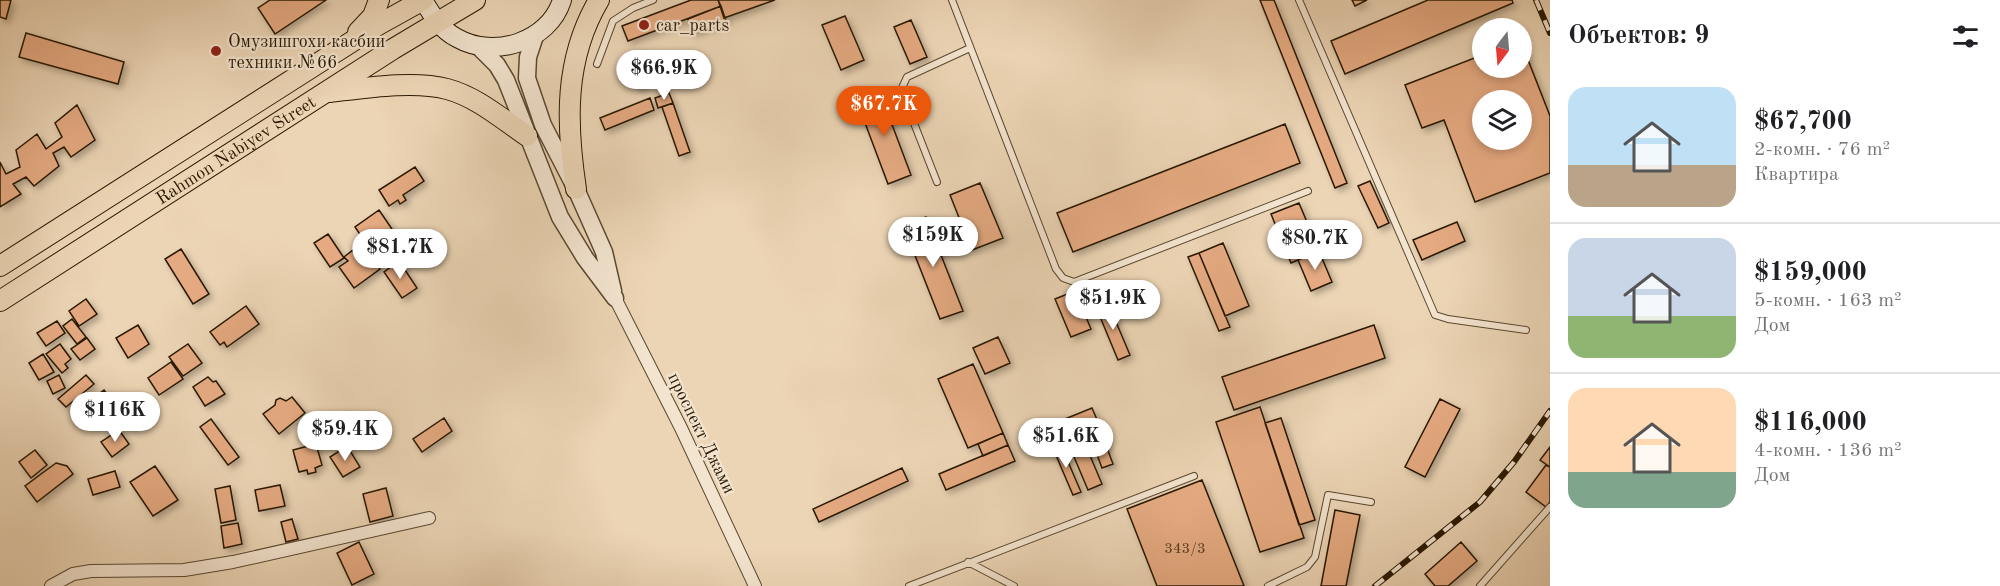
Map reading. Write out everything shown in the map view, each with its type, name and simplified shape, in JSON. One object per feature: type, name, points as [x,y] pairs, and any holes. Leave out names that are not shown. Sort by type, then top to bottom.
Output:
[{"type":"main road","points":[[345,47],[373,16],[379,0]]},
{"type":"main road","points":[[423,0],[437,23],[456,38],[479,47],[508,47],[535,36],[558,11],[562,0]]},
{"type":"main road","name":"Rahmon Nabiyev Street","points":[[0,266],[423,0]]},
{"type":"main road","name":"Rahmon Nabiyev Street","points":[[0,301],[475,0]]},
{"type":"main road","points":[[576,189],[570,150],[569,110],[573,65],[589,17],[599,0]]},
{"type":"main road","points":[[325,93],[412,85],[446,88],[481,103],[527,136]]},
{"type":"main road","points":[[206,135],[220,160]]},
{"type":"street","points":[[535,36],[528,57],[527,78],[543,126],[576,189],[604,252],[615,298]]},
{"type":"street","points":[[479,47],[497,65],[506,80],[560,217],[585,258],[615,298]]},
{"type":"street","name":"проспект Джами","points":[[615,298],[681,428],[755,586]]},
{"type":"street","points":[[51,586],[73,574],[91,571],[184,570],[233,562],[429,518]]},
{"type":"lane","points":[[597,64],[613,21],[633,8],[653,0]]},
{"type":"lane","points":[[952,0],[1056,269],[1064,278],[1074,282],[1308,191]]},
{"type":"lane","points":[[1299,0],[1435,315],[1448,319],[1526,330]]},
{"type":"lane","points":[[937,182],[901,90],[907,77],[970,48]]},
{"type":"lane","points":[[909,586],[1194,476]]},
{"type":"lane","points":[[1268,586],[1307,567],[1315,557],[1328,495],[1371,502]]},
{"type":"lane","points":[[1480,586],[1550,507]]},
{"type":"lane","points":[[968,562],[1014,586]]},
{"type":"building","points":[[0,0],[11,0],[6,19],[0,17]]},
{"type":"building","points":[[270,0],[326,0],[275,34],[258,8]]},
{"type":"building","points":[[691,0],[718,0],[721,6],[628,41],[622,26]]},
{"type":"building","points":[[718,0],[775,0],[724,18]]},
{"type":"building","points":[[1260,0],[1274,0],[1347,183],[1335,188]]},
{"type":"building","points":[[1352,0],[1367,0],[1355,6]]},
{"type":"building","points":[[1428,0],[1512,0],[1513,3],[1478,18],[1472,18],[1472,20],[1345,74],[1331,41]]},
{"type":"building","points":[[721,6],[726,21],[693,33],[688,19]]},
{"type":"building","points":[[845,16],[864,60],[841,70],[822,25]]},
{"type":"building","points":[[911,20],[927,57],[910,64],[894,27]]},
{"type":"building","points":[[26,33],[124,62],[118,84],[19,57]]},
{"type":"building","points":[[1472,59],[1472,78],[1532,78],[1532,70],[1550,116],[1550,173],[1475,202],[1444,120],[1422,128],[1405,85]]},
{"type":"building","points":[[637,61],[646,84],[637,88],[627,65]]},
{"type":"building","points":[[659,67],[664,81],[656,84],[650,70]]},
{"type":"building","points":[[879,90],[911,175],[888,184],[856,99]]},
{"type":"building","points":[[669,93],[673,103],[658,108],[655,98]]},
{"type":"building","points":[[650,98],[654,110],[605,130],[600,118]]},
{"type":"building","points":[[673,103],[690,152],[679,156],[662,107]]},
{"type":"building","points":[[77,105],[95,140],[71,157],[64,147],[53,153],[59,166],[34,186],[26,177],[13,184],[21,194],[0,207],[0,162],[6,174],[20,167],[16,150],[37,134],[46,149],[62,137],[55,123]]},
{"type":"building","points":[[1285,124],[1300,163],[1073,252],[1057,213]]},
{"type":"building","points":[[415,167],[424,181],[403,195],[406,200],[400,204],[398,200],[389,206],[379,190]]},
{"type":"building","points":[[1370,181],[1389,223],[1378,228],[1358,186]]},
{"type":"building","points":[[980,183],[1003,238],[972,250],[950,195]]},
{"type":"building","points":[[1299,203],[1319,251],[1291,263],[1271,214]]},
{"type":"building","points":[[379,210],[394,232],[370,249],[355,227]]},
{"type":"building","points":[[926,217],[963,311],[940,319],[903,225]]},
{"type":"building","points":[[1457,222],[1465,241],[1422,260],[1413,240]]},
{"type":"building","points":[[328,234],[344,258],[330,267],[314,243]]},
{"type":"building","points":[[1223,243],[1249,306],[1225,316],[1199,253]]},
{"type":"building","points":[[364,247],[380,269],[354,288],[339,267],[348,261],[344,257],[353,250],[355,254]]},
{"type":"building","points":[[181,249],[209,294],[193,304],[165,259]]},
{"type":"building","points":[[1319,251],[1332,282],[1311,291],[1298,260]]},
{"type":"building","points":[[1199,253],[1230,327],[1219,331],[1188,257]]},
{"type":"building","points":[[399,261],[417,288],[402,298],[384,272]]},
{"type":"building","points":[[1075,291],[1091,329],[1071,337],[1055,299]]},
{"type":"building","points":[[86,299],[97,314],[79,326],[69,311]]},
{"type":"building","points":[[1108,303],[1130,355],[1118,360],[1096,307]]},
{"type":"building","points":[[246,306],[259,324],[227,347],[224,342],[220,345],[210,332]]},
{"type":"building","points":[[72,319],[86,337],[77,344],[63,326]]},
{"type":"building","points":[[57,321],[65,333],[46,346],[37,333]]},
{"type":"building","points":[[138,325],[149,344],[128,358],[116,338]]},
{"type":"building","points":[[1374,325],[1385,358],[1234,410],[1222,377]]},
{"type":"building","points":[[998,337],[1010,363],[985,374],[973,348]]},
{"type":"building","points":[[87,338],[95,349],[80,360],[71,349]]},
{"type":"building","points":[[60,344],[71,359],[65,364],[68,368],[62,373],[46,354]]},
{"type":"building","points":[[188,344],[202,363],[183,376],[169,357]]},
{"type":"building","points":[[43,354],[54,372],[39,380],[29,363]]},
{"type":"building","points":[[171,362],[183,379],[159,395],[148,378]]},
{"type":"building","points":[[973,364],[1003,433],[968,448],[938,379]]},
{"type":"building","points":[[59,375],[65,388],[53,394],[47,381]]},
{"type":"building","points":[[86,375],[94,384],[66,407],[58,399]]},
{"type":"building","points":[[208,377],[213,382],[216,381],[225,394],[205,406],[193,387]]},
{"type":"building","points":[[104,390],[110,398],[83,419],[76,411]]},
{"type":"building","points":[[292,397],[305,413],[279,434],[263,414],[275,405],[276,400],[280,398],[286,401]]},
{"type":"building","points":[[1440,399],[1460,409],[1425,477],[1405,467]]},
{"type":"building","points":[[1260,407],[1304,538],[1260,552],[1216,422]]},
{"type":"building","points":[[1092,408],[1098,422],[1065,435],[1060,421]]},
{"type":"building","points":[[444,418],[452,431],[422,452],[413,439]]},
{"type":"building","points":[[1281,418],[1315,520],[1299,525],[1265,423]]},
{"type":"building","points":[[211,419],[239,457],[228,465],[200,427]]},
{"type":"building","points":[[119,430],[129,444],[112,457],[101,442]]},
{"type":"building","points":[[1101,432],[1113,464],[1102,468],[1090,436]]},
{"type":"building","points":[[1003,433],[1008,445],[983,456],[978,444]]},
{"type":"building","points":[[1083,439],[1102,484],[1088,490],[1069,445]]},
{"type":"building","points":[[1060,443],[1081,492],[1073,495],[1052,446]]},
{"type":"building","points":[[316,444],[322,465],[315,468],[316,472],[308,474],[307,470],[299,472],[293,450]]},
{"type":"building","points":[[1008,445],[1015,461],[946,490],[939,474]]},
{"type":"building","points":[[347,446],[360,467],[343,477],[330,457]]},
{"type":"building","points":[[1550,447],[1550,467],[1540,460]]},
{"type":"building","points":[[35,450],[47,465],[31,478],[19,462]]},
{"type":"building","points":[[56,463],[67,466],[73,474],[37,502],[25,486]]},
{"type":"building","points":[[1546,465],[1550,467],[1550,502],[1546,507],[1526,492]]},
{"type":"building","points":[[155,466],[178,500],[153,516],[130,482]]},
{"type":"building","points":[[902,468],[908,481],[819,522],[813,509]]},
{"type":"building","points":[[115,471],[120,487],[93,495],[88,479]]},
{"type":"building","points":[[1202,480],[1244,586],[1157,586],[1127,509]]},
{"type":"building","points":[[280,485],[285,506],[259,511],[255,490]]},
{"type":"building","points":[[230,486],[236,520],[221,523],[215,489]]},
{"type":"building","points":[[386,488],[393,516],[370,522],[363,494]]},
{"type":"building","points":[[1335,510],[1360,515],[1346,586],[1321,586]]},
{"type":"building","points":[[292,519],[298,539],[286,542],[281,522]]},
{"type":"building","points":[[238,523],[242,544],[224,548],[221,526]]},
{"type":"building","points":[[359,542],[374,574],[352,585],[337,553]]},
{"type":"building","points":[[1461,542],[1477,561],[1448,586],[1435,586],[1425,574]]},
{"type":"railway","points":[[1536,0],[1550,33]]},
{"type":"railway","points":[[1375,586],[1480,502],[1514,462],[1550,411]]},
{"type":"place","name":"car_parts","points":[[644,25]]},
{"type":"place","name":"Омузишгохи касбии техники №66","points":[[216,51]]}]
